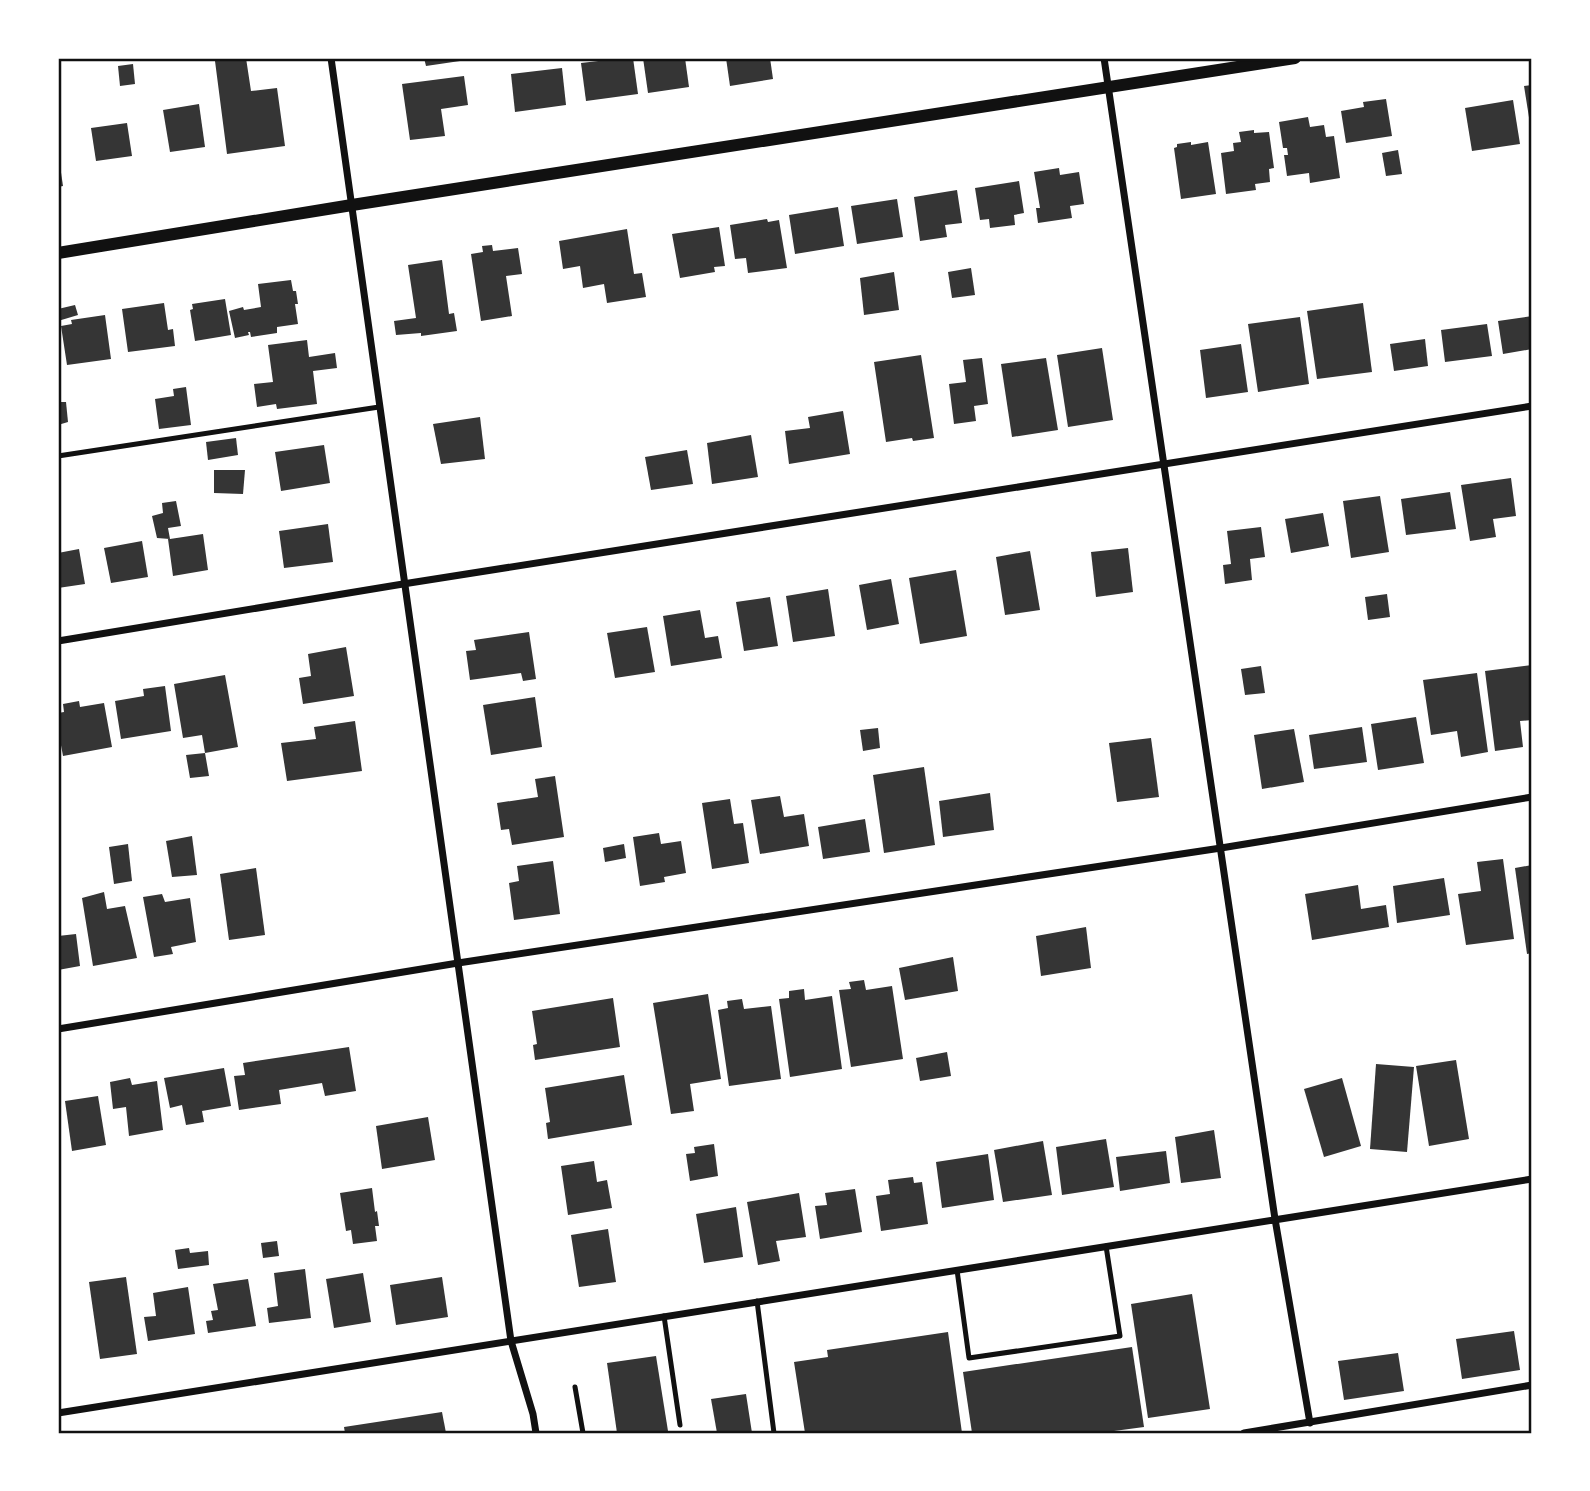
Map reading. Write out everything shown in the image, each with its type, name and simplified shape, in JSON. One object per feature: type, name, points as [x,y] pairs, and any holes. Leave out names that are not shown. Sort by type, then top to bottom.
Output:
[{"type":"street","points":[[331,58],[511,1340],[536,1433]]},
{"type":"street","points":[[1104,58],[1275,1219],[1310,1423]]},
{"type":"street","points":[[58,253],[1296,58]]},
{"type":"street","points":[[58,641],[1532,406]]},
{"type":"street","points":[[58,1029],[458,963],[1221,848],[1532,797]]},
{"type":"street","points":[[58,1413],[1532,1179]]},
{"type":"street","points":[[1244,1433],[1532,1385]]},
{"type":"lane","points":[[58,456],[379,407]]},
{"type":"lane","points":[[957,1270],[969,1359],[1120,1336],[1106,1246]]},
{"type":"lane","points":[[757,1301],[774,1433]]},
{"type":"lane","points":[[664,1316],[680,1425]]},
{"type":"lane","points":[[576,1388],[583,1433]]},
{"type":"building","points":[[246,58],[251,91],[277,88],[285,146],[227,154],[215,61]]},
{"type":"building","points":[[424,58],[459,58],[460,61],[426,66]]},
{"type":"building","points":[[633,58],[638,94],[586,101],[581,63]]},
{"type":"building","points":[[643,58],[685,58],[689,87],[648,93]]},
{"type":"building","points":[[726,58],[770,58],[773,79],[730,86]]},
{"type":"building","points":[[133,64],[135,84],[120,86],[118,66]]},
{"type":"building","points":[[562,68],[566,105],[515,112],[511,74]]},
{"type":"building","points":[[464,76],[468,105],[441,109],[445,136],[410,140],[402,84]]},
{"type":"building","points":[[1532,85],[1532,130],[1531,130],[1524,86]]},
{"type":"building","points":[[1386,99],[1392,136],[1346,143],[1341,111],[1364,107],[1363,102]]},
{"type":"building","points":[[1513,100],[1520,144],[1472,151],[1465,108]]},
{"type":"building","points":[[199,104],[205,147],[170,152],[163,110]]},
{"type":"building","points":[[1308,117],[1310,127],[1324,125],[1326,137],[1334,136],[1340,178],[1310,183],[1309,173],[1287,176],[1284,155],[1288,155],[1287,148],[1283,148],[1279,122]]},
{"type":"building","points":[[127,123],[132,156],[96,161],[91,128]]},
{"type":"building","points":[[1254,130],[1254,133],[1269,132],[1274,168],[1269,169],[1270,182],[1255,184],[1256,190],[1226,194],[1221,153],[1234,151],[1233,143],[1241,142],[1239,132]]},
{"type":"building","points":[[1191,142],[1191,145],[1208,142],[1216,194],[1181,199],[1174,148],[1177,144]]},
{"type":"building","points":[[1398,150],[1402,174],[1386,176],[1382,153]]},
{"type":"building","points":[[58,159],[63,186],[58,187]]},
{"type":"building","points":[[1059,168],[1060,175],[1079,172],[1084,204],[1070,206],[1072,218],[1038,223],[1036,208],[1040,208],[1034,172]]},
{"type":"building","points":[[1019,181],[1024,213],[1014,215],[1015,225],[990,228],[989,219],[980,220],[975,188]]},
{"type":"building","points":[[957,190],[962,223],[945,225],[947,237],[920,241],[914,197]]},
{"type":"building","points":[[897,199],[903,237],[857,244],[851,206]]},
{"type":"building","points":[[838,207],[844,246],[795,254],[789,215]]},
{"type":"building","points":[[767,219],[768,222],[779,220],[787,268],[748,273],[746,258],[735,259],[730,225]]},
{"type":"building","points":[[719,227],[725,266],[714,267],[715,272],[680,278],[672,234]]},
{"type":"building","points":[[627,229],[634,274],[642,273],[646,297],[607,303],[604,284],[583,288],[580,266],[563,269],[559,241]]},
{"type":"building","points":[[492,245],[493,251],[518,248],[522,274],[506,276],[512,316],[481,321],[471,254],[483,252],[482,246]]},
{"type":"building","points":[[442,260],[449,314],[454,313],[457,331],[421,336],[421,333],[396,335],[394,321],[416,318],[408,265]]},
{"type":"building","points":[[971,268],[975,295],[952,298],[948,272]]},
{"type":"building","points":[[894,272],[899,310],[864,315],[860,278]]},
{"type":"building","points":[[291,280],[293,291],[296,291],[298,324],[277,327],[277,333],[251,337],[248,332],[249,335],[235,338],[229,311],[243,307],[244,310],[261,307],[258,284]]},
{"type":"building","points":[[225,299],[231,335],[195,341],[190,310],[193,309],[192,304]]},
{"type":"building","points":[[164,303],[168,330],[173,329],[175,346],[128,352],[122,309]]},
{"type":"building","points":[[1363,303],[1372,372],[1317,379],[1307,311]]},
{"type":"building","points":[[75,305],[78,315],[58,321],[58,309]]},
{"type":"building","points":[[105,315],[111,359],[67,365],[61,326],[72,324],[71,320]]},
{"type":"building","points":[[1532,316],[1532,349],[1503,354],[1498,321]]},
{"type":"building","points":[[1300,317],[1309,384],[1258,392],[1248,324]]},
{"type":"building","points":[[1487,324],[1492,356],[1445,362],[1441,330]]},
{"type":"building","points":[[1425,339],[1428,366],[1394,371],[1390,344]]},
{"type":"building","points":[[307,340],[309,357],[335,353],[337,368],[313,371],[317,404],[277,409],[276,404],[257,407],[254,384],[273,382],[268,345]]},
{"type":"building","points":[[1241,344],[1248,392],[1206,398],[1200,350]]},
{"type":"building","points":[[1102,348],[1113,420],[1068,427],[1057,355]]},
{"type":"building","points":[[921,355],[934,438],[886,442],[874,362]]},
{"type":"building","points":[[982,358],[988,404],[974,406],[976,421],[954,424],[949,384],[966,382],[963,360]]},
{"type":"building","points":[[1046,358],[1058,430],[1012,437],[1001,364]]},
{"type":"building","points":[[186,387],[191,425],[159,429],[155,399],[174,396],[173,389]]},
{"type":"building","points":[[58,402],[66,402],[68,422],[58,425]]},
{"type":"building","points":[[843,411],[850,454],[789,464],[785,431],[810,428],[808,417]]},
{"type":"building","points":[[480,417],[485,459],[441,464],[433,424]]},
{"type":"building","points":[[751,435],[758,477],[712,484],[707,443]]},
{"type":"building","points":[[236,438],[238,455],[208,460],[206,442]]},
{"type":"building","points":[[324,445],[330,483],[281,491],[275,452]]},
{"type":"building","points":[[687,450],[693,484],[651,490],[645,457]]},
{"type":"building","points":[[214,470],[245,470],[243,494],[214,493]]},
{"type":"building","points":[[1511,478],[1516,516],[1493,519],[1496,537],[1470,541],[1461,485]]},
{"type":"building","points":[[1450,492],[1456,529],[1406,535],[1401,499]]},
{"type":"building","points":[[1380,496],[1389,552],[1351,558],[1343,501]]},
{"type":"building","points":[[176,501],[181,526],[168,528],[170,539],[157,538],[152,516],[163,513],[162,503]]},
{"type":"building","points":[[1323,513],[1329,546],[1291,553],[1285,519]]},
{"type":"building","points":[[328,524],[333,562],[284,568],[279,531]]},
{"type":"building","points":[[1261,527],[1265,557],[1250,559],[1252,580],[1225,584],[1223,565],[1231,564],[1227,531]]},
{"type":"building","points":[[203,534],[208,570],[173,576],[168,539]]},
{"type":"building","points":[[142,541],[148,577],[111,583],[104,548]]},
{"type":"building","points":[[1128,548],[1133,592],[1096,597],[1091,552]]},
{"type":"building","points":[[79,549],[85,584],[58,588],[58,553]]},
{"type":"building","points":[[1030,551],[1040,610],[1005,615],[996,557]]},
{"type":"building","points":[[956,570],[967,636],[920,644],[909,578]]},
{"type":"building","points":[[891,579],[899,624],[867,630],[859,585]]},
{"type":"building","points":[[828,589],[835,636],[793,642],[786,596]]},
{"type":"building","points":[[1387,594],[1390,617],[1368,620],[1365,597]]},
{"type":"building","points":[[770,597],[778,646],[744,651],[736,602]]},
{"type":"building","points":[[700,610],[705,638],[718,636],[722,658],[671,666],[663,616]]},
{"type":"building","points":[[647,627],[655,672],[615,678],[607,633]]},
{"type":"building","points":[[529,632],[536,679],[523,681],[521,673],[470,680],[466,651],[476,650],[474,640]]},
{"type":"building","points":[[346,647],[354,696],[303,704],[299,678],[311,676],[308,654]]},
{"type":"building","points":[[1532,665],[1532,720],[1520,721],[1523,747],[1495,751],[1485,671]]},
{"type":"building","points":[[1261,666],[1265,693],[1245,695],[1241,669]]},
{"type":"building","points":[[1477,673],[1488,752],[1461,757],[1457,731],[1431,735],[1423,680]]},
{"type":"building","points":[[225,675],[238,747],[205,753],[202,735],[183,738],[174,684]]},
{"type":"building","points":[[165,686],[171,731],[121,739],[115,701],[144,696],[143,689]]},
{"type":"building","points":[[535,697],[542,747],[491,755],[483,705]]},
{"type":"building","points":[[79,701],[80,707],[104,703],[112,747],[63,756],[58,713],[64,712],[63,704]]},
{"type":"building","points":[[1416,717],[1424,763],[1378,770],[1371,724]]},
{"type":"building","points":[[355,721],[362,771],[287,781],[281,743],[316,739],[314,727]]},
{"type":"building","points":[[1362,727],[1367,762],[1314,769],[1309,735]]},
{"type":"building","points":[[878,728],[880,748],[863,751],[860,730]]},
{"type":"building","points":[[1294,729],[1304,782],[1262,789],[1254,735]]},
{"type":"building","points":[[1151,738],[1159,797],[1117,802],[1109,743]]},
{"type":"building","points":[[205,753],[209,776],[190,778],[186,755]]},
{"type":"building","points":[[924,767],[935,845],[884,853],[873,775]]},
{"type":"building","points":[[555,776],[564,837],[512,845],[509,829],[501,830],[497,803],[538,797],[535,779]]},
{"type":"building","points":[[990,793],[994,830],[943,837],[939,801]]},
{"type":"building","points":[[780,796],[784,817],[804,814],[809,846],[760,854],[751,800]]},
{"type":"building","points":[[730,799],[734,824],[743,823],[749,863],[712,869],[702,803]]},
{"type":"building","points":[[865,819],[870,852],[823,859],[818,827]]},
{"type":"building","points":[[659,833],[661,844],[681,841],[686,873],[664,877],[665,882],[640,886],[633,837]]},
{"type":"building","points":[[192,836],[197,875],[172,877],[166,841]]},
{"type":"building","points":[[128,844],[132,881],[114,884],[109,847]]},
{"type":"building","points":[[624,844],[626,858],[605,862],[603,848]]},
{"type":"building","points":[[1503,859],[1514,939],[1466,945],[1458,894],[1481,891],[1477,862]]},
{"type":"building","points":[[553,861],[560,914],[514,920],[509,883],[519,881],[517,866]]},
{"type":"building","points":[[1532,865],[1532,953],[1527,954],[1515,868]]},
{"type":"building","points":[[256,868],[265,935],[229,940],[220,874]]},
{"type":"building","points":[[1444,878],[1450,915],[1397,923],[1393,886]]},
{"type":"building","points":[[1358,885],[1361,909],[1386,905],[1389,927],[1312,940],[1305,894]]},
{"type":"building","points":[[104,892],[107,909],[125,906],[137,958],[93,966],[82,898]]},
{"type":"building","points":[[162,894],[165,902],[190,898],[196,942],[171,947],[173,954],[154,957],[143,897]]},
{"type":"building","points":[[1086,927],[1091,968],[1041,976],[1036,936]]},
{"type":"building","points":[[76,934],[80,966],[58,970],[58,936]]},
{"type":"building","points":[[953,957],[958,991],[905,1000],[899,968]]},
{"type":"building","points":[[864,980],[866,990],[892,986],[903,1059],[851,1067],[839,990],[851,989],[849,982]]},
{"type":"building","points":[[804,989],[805,1000],[832,996],[842,1069],[790,1077],[779,999],[789,998],[789,991]]},
{"type":"building","points":[[708,994],[721,1079],[690,1084],[694,1111],[671,1114],[653,1003]]},
{"type":"building","points":[[613,998],[620,1047],[535,1060],[533,1045],[537,1044],[532,1011]]},
{"type":"building","points":[[742,999],[744,1009],[771,1006],[781,1079],[729,1086],[718,1010],[728,1008],[727,1001]]},
{"type":"building","points":[[349,1047],[356,1091],[325,1096],[322,1083],[279,1090],[281,1104],[239,1110],[234,1076],[245,1075],[243,1063]]},
{"type":"building","points":[[947,1052],[951,1076],[920,1081],[916,1058]]},
{"type":"building","points":[[1456,1060],[1469,1139],[1429,1146],[1416,1066]]},
{"type":"building","points":[[1376,1064],[1414,1067],[1407,1152],[1370,1149]]},
{"type":"building","points":[[224,1068],[231,1106],[202,1111],[204,1122],[186,1125],[182,1105],[170,1108],[164,1078]]},
{"type":"building","points":[[624,1075],[632,1125],[548,1139],[546,1123],[550,1122],[545,1088]]},
{"type":"building","points":[[130,1078],[132,1085],[157,1081],[163,1130],[129,1136],[126,1107],[113,1109],[110,1082]]},
{"type":"building","points":[[1342,1078],[1361,1146],[1324,1157],[1304,1089]]},
{"type":"building","points":[[98,1096],[106,1145],[72,1151],[65,1101]]},
{"type":"building","points":[[428,1117],[435,1160],[382,1169],[376,1126]]},
{"type":"building","points":[[1214,1130],[1221,1178],[1181,1183],[1175,1137]]},
{"type":"building","points":[[1106,1139],[1114,1187],[1062,1195],[1056,1147]]},
{"type":"building","points":[[1043,1141],[1052,1195],[1003,1202],[994,1150]]},
{"type":"building","points":[[714,1144],[718,1176],[690,1181],[686,1154],[695,1153],[694,1147]]},
{"type":"building","points":[[1166,1151],[1170,1183],[1120,1191],[1116,1157]]},
{"type":"building","points":[[988,1154],[994,1200],[942,1208],[936,1162]]},
{"type":"building","points":[[594,1161],[597,1182],[607,1180],[612,1208],[568,1215],[561,1166]]},
{"type":"building","points":[[913,1177],[914,1183],[922,1182],[928,1224],[881,1231],[876,1196],[890,1194],[888,1180]]},
{"type":"building","points":[[372,1188],[379,1226],[375,1226],[377,1241],[353,1244],[351,1230],[346,1231],[340,1193]]},
{"type":"building","points":[[855,1189],[862,1232],[820,1239],[815,1206],[827,1205],[825,1193]]},
{"type":"building","points":[[799,1193],[806,1237],[776,1241],[780,1261],[758,1265],[747,1202]]},
{"type":"building","points":[[736,1207],[743,1257],[704,1263],[696,1214]]},
{"type":"building","points":[[608,1229],[616,1282],[579,1287],[571,1235]]},
{"type":"building","points":[[277,1241],[279,1256],[263,1258],[261,1243]]},
{"type":"building","points":[[189,1248],[190,1253],[208,1251],[209,1265],[178,1269],[175,1250]]},
{"type":"building","points":[[305,1269],[311,1318],[269,1323],[267,1308],[278,1306],[274,1273]]},
{"type":"building","points":[[363,1273],[371,1322],[334,1328],[326,1279]]},
{"type":"building","points":[[126,1277],[137,1354],[100,1359],[89,1282]]},
{"type":"building","points":[[442,1277],[448,1317],[396,1325],[390,1285]]},
{"type":"building","points":[[248,1279],[256,1326],[208,1333],[206,1321],[213,1320],[211,1311],[218,1310],[213,1284]]},
{"type":"building","points":[[188,1287],[195,1334],[148,1341],[144,1317],[156,1316],[153,1293]]},
{"type":"building","points":[[1192,1294],[1210,1409],[1148,1418],[1131,1304]]},
{"type":"building","points":[[1514,1331],[1520,1370],[1462,1379],[1456,1339]]},
{"type":"building","points":[[948,1332],[962,1433],[805,1433],[794,1362],[828,1357],[827,1350]]},
{"type":"building","points":[[1132,1347],[1144,1427],[1099,1433],[972,1433],[963,1372]]},
{"type":"building","points":[[1398,1353],[1404,1391],[1344,1400],[1338,1361]]},
{"type":"building","points":[[656,1356],[668,1431],[617,1433],[607,1363]]},
{"type":"building","points":[[746,1394],[752,1433],[717,1433],[711,1399]]},
{"type":"building","points":[[442,1412],[446,1433],[345,1433],[344,1427]]}]
